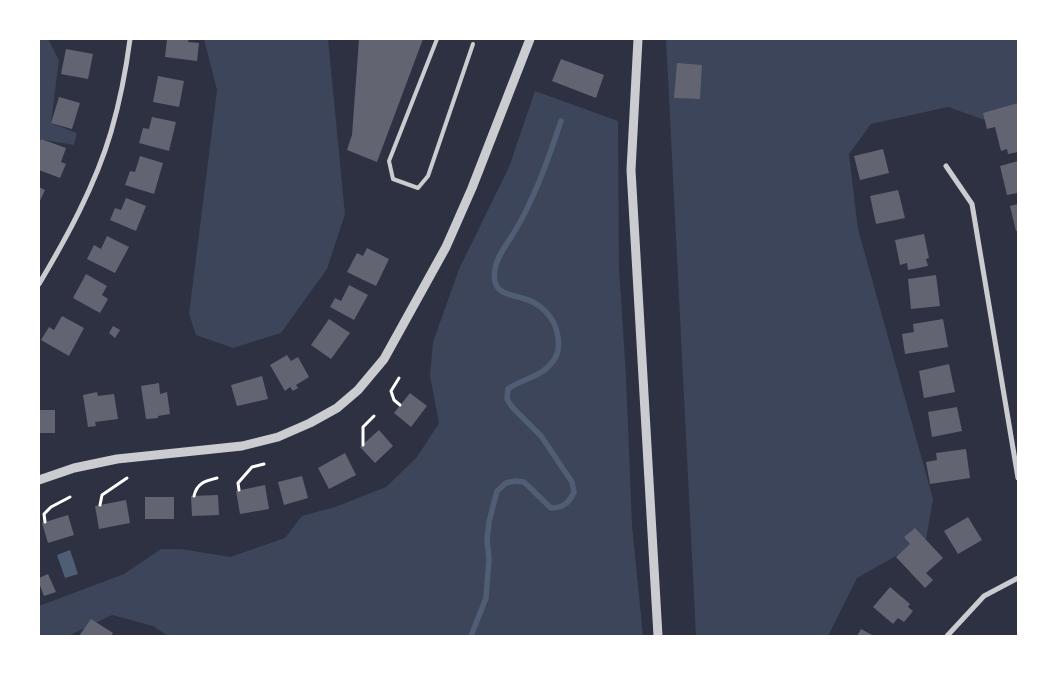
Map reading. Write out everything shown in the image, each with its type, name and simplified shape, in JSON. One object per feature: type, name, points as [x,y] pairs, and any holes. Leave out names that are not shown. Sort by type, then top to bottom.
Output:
[{"type":"street","points":[[39,284],[77,214],[108,139],[125,77],[130,39]]},
{"type":"street","points":[[39,480],[74,468],[117,459],[242,446],[278,437],[310,424],[337,408],[358,390],[384,359],[446,247],[472,188],[530,39]]},
{"type":"street","points":[[638,39],[631,170],[658,636]]},
{"type":"street","points":[[946,166],[972,204],[1018,478]]},
{"type":"street","points":[[947,636],[984,596],[1018,578]]},
{"type":"lane","points":[[437,39],[390,161],[393,179],[418,188],[428,176],[473,44]]},
{"type":"path","points":[[399,378],[391,391],[394,400],[400,405]]},
{"type":"path","points":[[363,445],[363,428],[374,416]]},
{"type":"path","points":[[239,490],[238,483],[252,466],[264,464]]},
{"type":"path","points":[[100,505],[102,495],[127,478]]},
{"type":"path","points":[[194,496],[196,488],[204,481],[217,478]]},
{"type":"path","points":[[46,522],[44,514],[50,507],[70,497]]},
{"type":"shaded area","points":[[39,39],[48,39],[59,60],[51,123],[77,133],[74,145],[39,139]]},
{"type":"shaded area","points":[[204,39],[328,39],[345,214],[327,269],[281,333],[233,348],[196,335],[189,314],[217,90]]},
{"type":"shaded area","points":[[666,39],[1018,39],[1018,138],[1002,126],[948,107],[871,124],[849,154],[858,229],[933,499],[926,539],[857,578],[828,636],[696,636]]},
{"type":"shaded area","points":[[535,91],[618,121],[619,268],[626,376],[632,525],[643,636],[168,636],[153,626],[112,615],[68,636],[39,636],[39,606],[124,574],[161,549],[181,549],[230,557],[285,538],[302,516],[335,507],[386,487],[417,457],[439,423],[430,376],[433,342],[459,269],[509,167]]},
{"type":"shaded area","points":[[70,550],[78,574],[65,578],[57,555]]},
{"type":"building","points":[[167,39],[189,39],[188,42],[199,43],[197,61],[165,57]]},
{"type":"building","points":[[359,39],[423,39],[377,162],[347,150],[352,135]]},
{"type":"building","points":[[66,49],[93,54],[88,79],[61,74]]},
{"type":"building","points":[[561,59],[604,75],[596,98],[552,81]]},
{"type":"building","points":[[677,63],[702,65],[700,99],[674,98]]},
{"type":"building","points":[[158,76],[184,81],[179,107],[153,102]]},
{"type":"building","points":[[59,97],[80,103],[72,129],[51,123]]},
{"type":"building","points":[[1018,103],[1018,152],[1008,154],[1007,149],[1001,151],[995,127],[987,129],[983,113]]},
{"type":"building","points":[[152,117],[176,122],[169,151],[139,143],[143,128],[149,129]]},
{"type":"building","points":[[41,139],[66,148],[61,162],[66,164],[60,178],[39,170],[39,143]]},
{"type":"building","points":[[883,149],[889,173],[860,180],[854,156]]},
{"type":"building","points":[[140,156],[163,163],[154,194],[125,185],[130,171],[135,172]]},
{"type":"building","points":[[1018,161],[1018,193],[1007,195],[1000,166]]},
{"type":"building","points":[[39,187],[45,190],[39,203]]},
{"type":"building","points":[[898,190],[905,218],[876,224],[870,196]]},
{"type":"building","points":[[126,198],[146,206],[136,231],[110,220],[115,208],[121,210]]},
{"type":"building","points":[[1018,204],[1018,231],[1016,231],[1010,206]]},
{"type":"building","points":[[924,234],[929,258],[926,259],[928,266],[908,270],[907,263],[900,265],[895,240]]},
{"type":"building","points":[[107,236],[129,247],[115,273],[87,259],[94,245],[101,249]]},
{"type":"building","points":[[367,248],[389,259],[376,286],[347,272],[357,253],[363,256]]},
{"type":"building","points":[[86,274],[107,286],[102,295],[108,299],[100,313],[73,298]]},
{"type":"building","points":[[936,275],[940,306],[911,309],[908,279]]},
{"type":"building","points":[[349,285],[368,295],[354,320],[330,307],[335,298],[341,301]]},
{"type":"building","points":[[62,316],[84,328],[69,356],[41,340],[49,327],[54,330]]},
{"type":"building","points":[[329,319],[350,333],[331,359],[311,345]]},
{"type":"building","points":[[943,319],[948,347],[905,354],[902,334],[914,332],[913,324]]},
{"type":"building","points":[[113,326],[120,330],[115,338],[109,333]]},
{"type":"building","points":[[287,355],[291,361],[298,357],[309,377],[296,385],[298,388],[293,391],[290,387],[285,391],[270,365]]},
{"type":"building","points":[[949,364],[955,392],[924,398],[919,371]]},
{"type":"building","points":[[262,376],[268,399],[237,406],[231,385]]},
{"type":"building","points":[[159,383],[160,394],[167,392],[170,414],[146,419],[141,386]]},
{"type":"building","points":[[97,392],[98,396],[114,394],[118,419],[95,422],[96,426],[88,427],[83,395]]},
{"type":"building","points":[[410,393],[427,406],[411,427],[394,413]]},
{"type":"building","points":[[957,407],[962,431],[932,437],[928,412]]},
{"type":"building","points":[[39,410],[55,410],[55,433],[39,433]]},
{"type":"building","points":[[379,430],[393,446],[375,463],[360,447]]},
{"type":"building","points":[[966,449],[970,478],[930,484],[926,462],[937,460],[936,453]]},
{"type":"building","points":[[345,453],[356,475],[329,489],[318,468]]},
{"type":"building","points":[[302,476],[308,498],[284,505],[278,482]]},
{"type":"building","points":[[265,485],[269,509],[240,514],[236,491]]},
{"type":"building","points":[[218,495],[219,515],[192,516],[191,496]]},
{"type":"building","points":[[145,497],[174,497],[174,519],[145,519]]},
{"type":"building","points":[[126,500],[130,523],[99,529],[95,506]]},
{"type":"building","points":[[68,515],[74,535],[48,543],[42,523]]},
{"type":"building","points":[[968,517],[982,540],[958,554],[944,531]]},
{"type":"building","points":[[915,528],[943,558],[926,573],[933,580],[925,588],[896,557],[910,544],[904,537]]},
{"type":"building","points":[[48,574],[56,592],[44,596],[39,578]]},
{"type":"building","points":[[890,587],[910,604],[908,607],[913,611],[904,622],[898,618],[893,624],[873,607]]},
{"type":"building","points":[[91,619],[113,633],[111,636],[79,636]]},
{"type":"building","points":[[861,629],[874,636],[857,636]]},
{"type":"waterway","points":[[471,636],[486,598],[489,559],[487,540],[489,522],[497,491],[506,483],[524,482],[551,508],[565,504],[574,492],[572,482],[541,436],[512,407],[507,399],[508,389],[544,371],[554,360],[559,346],[554,323],[546,312],[535,303],[500,290],[494,276],[498,259],[522,219],[539,182],[561,121]]}]
